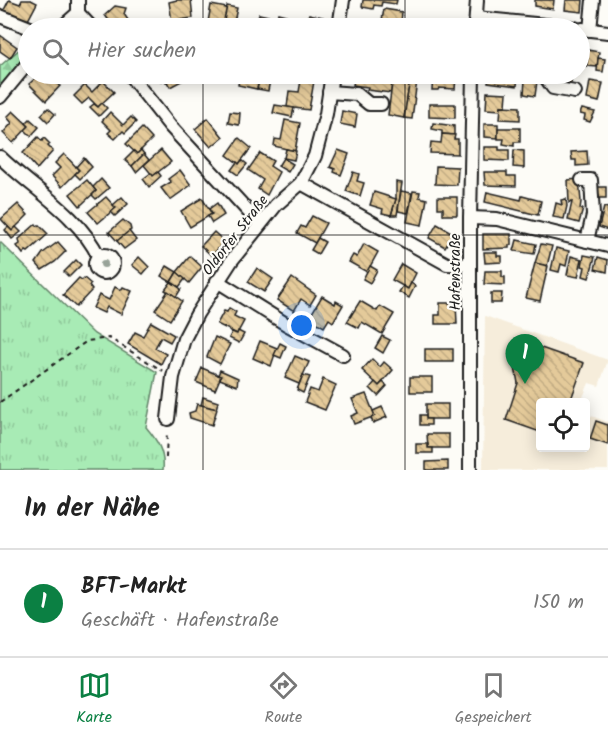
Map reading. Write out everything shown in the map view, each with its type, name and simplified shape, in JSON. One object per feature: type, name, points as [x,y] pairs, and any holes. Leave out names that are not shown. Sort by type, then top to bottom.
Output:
[{"type":"street","points":[[78,0],[78,13],[83,18]]},
{"type":"street","points":[[341,18],[344,0]]},
{"type":"street","points":[[476,18],[477,0]]},
{"type":"street","points":[[586,18],[593,0]]},
{"type":"street","points":[[72,18],[78,13]]},
{"type":"street","points":[[0,16],[18,23]]},
{"type":"street","points":[[590,30],[608,32]]},
{"type":"street","points":[[0,97],[18,75]]},
{"type":"street","points":[[137,84],[170,126],[260,224]]},
{"type":"street","name":"Oldorfer Straße","points":[[168,419],[173,378],[184,339],[217,281],[276,205],[301,183],[315,156],[326,114],[330,84]]},
{"type":"street","name":"Hafenstraße","points":[[470,470],[470,218],[473,84]]},
{"type":"street","points":[[551,84],[554,88],[575,92]]},
{"type":"street","points":[[329,92],[357,94],[369,104],[381,104]]},
{"type":"street","points":[[0,157],[66,213],[90,239],[99,257]]},
{"type":"street","points":[[582,180],[591,180],[593,214],[586,241]]},
{"type":"street","points":[[301,183],[447,264],[470,265]]},
{"type":"street","points":[[470,218],[497,219],[608,246]]},
{"type":"street","points":[[217,281],[286,324],[343,355]]},
{"type":"path","points":[[0,402],[87,341],[109,338],[173,378]]},
{"type":"path","points":[[166,458],[168,419]]},
{"type":"shaded area","points":[[485,316],[608,360],[599,386],[589,383],[583,398],[536,398],[536,452],[590,452],[590,415],[608,422],[608,470],[483,470]]},
{"type":"green space","points":[[18,51],[18,74],[0,95],[0,66]]},
{"type":"green space","points":[[0,242],[94,334],[157,372],[146,427],[159,447],[163,458],[163,470],[0,470]]},
{"type":"building","points":[[9,0],[20,4],[22,0],[37,3],[29,18],[19,18],[4,10]]},
{"type":"building","points":[[191,0],[193,18],[172,18],[169,2]]},
{"type":"building","points":[[363,0],[397,0],[396,4],[382,2],[381,6],[374,5],[373,9],[362,7]]},
{"type":"building","points":[[535,0],[554,0],[553,9],[535,6]]},
{"type":"building","points":[[566,0],[583,0],[582,12],[565,10]]},
{"type":"building","points":[[211,5],[227,8],[225,18],[209,18]]},
{"type":"building","points":[[115,6],[126,8],[124,14],[127,18],[107,18],[105,15]]},
{"type":"building","points":[[227,6],[237,8],[235,18],[224,18]]},
{"type":"building","points":[[384,9],[402,12],[401,18],[382,18]]},
{"type":"building","points":[[278,13],[286,15],[285,18],[277,18]]},
{"type":"building","points":[[259,14],[277,18],[258,18]]},
{"type":"building","points":[[309,14],[323,17],[323,18],[308,18]]},
{"type":"building","points":[[0,35],[17,47],[10,58],[0,51]]},
{"type":"building","points":[[590,50],[599,52],[597,67],[590,66]]},
{"type":"building","points":[[598,58],[605,59],[603,72],[597,71]]},
{"type":"building","points":[[590,81],[603,83],[599,102],[587,99]]},
{"type":"building","points":[[29,84],[58,84],[60,86],[46,101]]},
{"type":"building","points":[[100,84],[106,84],[114,92],[98,107],[89,98],[82,104],[74,96],[85,85],[92,92]]},
{"type":"building","points":[[238,84],[258,84],[257,89]]},
{"type":"building","points":[[258,84],[269,84],[268,91],[257,89]]},
{"type":"building","points":[[300,84],[313,84],[309,110],[287,107],[289,91],[299,92]]},
{"type":"building","points":[[392,84],[391,93],[367,90],[368,87],[353,85]]},
{"type":"building","points":[[392,84],[409,84],[404,118],[388,115]]},
{"type":"building","points":[[409,84],[416,84],[412,119],[404,118]]},
{"type":"building","points":[[432,84],[455,84],[455,89],[432,90]]},
{"type":"building","points":[[525,84],[537,84],[535,96],[524,94]]},
{"type":"building","points":[[487,92],[507,93],[506,106],[501,106],[501,110],[486,109]]},
{"type":"building","points":[[102,103],[107,108],[99,116],[90,107],[94,104],[98,107]]},
{"type":"building","points":[[429,104],[455,104],[455,118],[429,117]]},
{"type":"building","points":[[275,105],[294,108],[292,117],[273,113]]},
{"type":"building","points":[[501,106],[520,107],[520,120],[500,119]]},
{"type":"building","points":[[48,108],[55,114],[48,122],[41,115]]},
{"type":"building","points":[[582,109],[595,112],[590,122],[584,120],[585,115],[580,114]]},
{"type":"building","points":[[13,111],[29,126],[13,143],[3,133],[12,123],[7,117]]},
{"type":"building","points":[[342,111],[357,114],[355,127],[340,124]]},
{"type":"building","points":[[110,112],[123,125],[131,117],[136,122],[115,139],[108,133],[111,130],[102,121]]},
{"type":"building","points":[[230,112],[240,113],[239,125],[228,123]]},
{"type":"building","points":[[208,118],[223,137],[211,147],[195,129]]},
{"type":"building","points":[[30,119],[39,127],[31,136],[25,130],[29,126],[26,123]]},
{"type":"building","points":[[285,120],[300,123],[295,151],[274,146],[275,139],[281,140]]},
{"type":"building","points":[[433,123],[454,126],[454,135],[442,134],[442,131],[432,129]]},
{"type":"building","points":[[484,124],[498,124],[498,138],[484,137]]},
{"type":"building","points":[[142,128],[152,139],[137,154],[126,144]]},
{"type":"building","points":[[498,128],[520,128],[520,142],[514,142],[514,146],[503,144],[504,139],[498,139]]},
{"type":"building","points":[[442,134],[455,135],[454,139],[458,139],[458,154],[430,153],[431,142],[441,143]]},
{"type":"building","points":[[38,137],[42,141],[44,138],[53,151],[37,169],[23,153]]},
{"type":"building","points":[[239,138],[251,148],[239,164],[227,155]]},
{"type":"building","points":[[484,147],[509,150],[509,161],[484,160]]},
{"type":"building","points":[[286,149],[296,151],[294,160],[284,158]]},
{"type":"building","points":[[141,150],[144,154],[132,166],[125,160],[134,151],[137,154]]},
{"type":"building","points":[[161,150],[171,162],[153,176],[144,165]]},
{"type":"building","points":[[338,150],[349,154],[341,175],[330,167]]},
{"type":"building","points":[[514,150],[524,151],[524,168],[513,167]]},
{"type":"building","points":[[587,151],[588,165],[576,166],[576,160],[572,160],[571,152]]},
{"type":"building","points":[[260,153],[273,161],[270,166],[279,172],[267,195],[258,189],[263,180],[248,170]]},
{"type":"building","points":[[64,154],[79,170],[62,187],[52,176],[60,168],[55,163]]},
{"type":"building","points":[[144,154],[149,160],[136,172],[132,166]]},
{"type":"building","points":[[84,158],[92,167],[80,179],[75,174],[79,170],[76,167]]},
{"type":"building","points":[[283,158],[293,164],[288,172],[278,166]]},
{"type":"building","points":[[242,160],[247,164],[238,175],[231,170],[237,162],[239,164]]},
{"type":"building","points":[[436,166],[458,167],[457,185],[435,184]]},
{"type":"building","points":[[180,170],[191,185],[170,200],[161,188],[171,182],[168,179]]},
{"type":"building","points":[[158,172],[161,176],[149,187],[143,179],[151,173],[153,176]]},
{"type":"building","points":[[353,172],[359,174],[357,181],[364,183],[360,196],[346,191]]},
{"type":"building","points":[[484,172],[507,172],[507,176],[516,176],[516,186],[485,185]]},
{"type":"building","points":[[101,179],[109,188],[96,199],[92,195],[96,191],[93,187]]},
{"type":"building","points":[[579,179],[580,209],[583,209],[579,223],[568,220],[572,202],[569,203],[568,180]]},
{"type":"building","points":[[87,180],[96,191],[80,206],[70,194]]},
{"type":"building","points":[[396,182],[402,183],[397,215],[391,215],[396,199]]},
{"type":"building","points":[[594,187],[606,187],[606,198],[595,198]]},
{"type":"building","points":[[401,191],[412,193],[408,213],[398,211]]},
{"type":"building","points":[[413,191],[420,192],[419,197],[427,199],[422,225],[407,222]]},
{"type":"building","points":[[374,192],[396,199],[391,215],[382,213],[383,209],[370,205]]},
{"type":"building","points":[[487,192],[521,200],[522,196],[541,201],[538,215],[485,202]]},
{"type":"building","points":[[106,197],[116,208],[98,223],[88,212]]},
{"type":"building","points":[[122,197],[128,204],[115,216],[111,212],[116,208],[113,205]]},
{"type":"building","points":[[438,197],[457,197],[457,215],[443,215],[443,208],[438,208]]},
{"type":"building","points":[[202,198],[212,214],[190,227],[181,211]]},
{"type":"building","points":[[566,199],[564,219],[553,217],[556,203],[562,205],[561,200]]},
{"type":"building","points":[[217,203],[224,215],[212,223],[208,216],[212,214],[209,209]]},
{"type":"building","points":[[18,204],[28,215],[12,231],[1,219]]},
{"type":"building","points":[[604,207],[608,208],[608,230],[599,227]]},
{"type":"building","points":[[312,216],[326,223],[315,243],[297,233],[301,226],[305,228]]},
{"type":"building","points":[[123,220],[131,230],[117,241],[109,232]]},
{"type":"building","points":[[36,224],[48,234],[23,254],[17,246],[20,244],[19,239]]},
{"type":"building","points":[[437,224],[453,233],[445,247],[429,238]]},
{"type":"building","points":[[8,227],[12,231],[16,227],[21,232],[12,239],[5,230]]},
{"type":"building","points":[[129,231],[136,240],[124,249],[117,241]]},
{"type":"building","points":[[214,232],[224,241],[212,256],[201,246]]},
{"type":"building","points":[[483,234],[511,234],[511,245],[509,248],[483,249]]},
{"type":"building","points":[[318,238],[325,242],[318,254],[311,250]]},
{"type":"building","points":[[517,240],[536,244],[534,254],[514,251]]},
{"type":"building","points":[[58,242],[66,251],[42,270],[36,263],[43,253]]},
{"type":"building","points":[[364,244],[378,252],[367,272],[349,262],[353,255],[357,257]]},
{"type":"building","points":[[541,244],[552,246],[547,266],[535,263]]},
{"type":"building","points":[[556,248],[569,251],[566,266],[561,264],[559,272],[551,270]]},
{"type":"building","points":[[484,252],[497,252],[497,256],[502,256],[502,262],[485,263]]},
{"type":"building","points":[[584,255],[595,257],[589,278],[583,276]]},
{"type":"building","points":[[190,256],[202,267],[189,283],[177,272]]},
{"type":"building","points":[[571,256],[582,259],[578,277],[567,275]]},
{"type":"building","points":[[139,257],[149,267],[143,274],[132,265]]},
{"type":"building","points":[[598,257],[608,260],[607,272],[595,269]]},
{"type":"building","points":[[76,260],[81,265],[69,277],[64,272]]},
{"type":"building","points":[[535,263],[548,266],[540,301],[526,298]]},
{"type":"building","points":[[401,264],[416,273],[408,289],[392,280]]},
{"type":"building","points":[[167,266],[177,272],[171,282],[161,276]]},
{"type":"building","points":[[370,266],[377,270],[370,283],[363,279]]},
{"type":"building","points":[[257,268],[273,279],[264,292],[248,282]]},
{"type":"building","points":[[485,271],[502,271],[505,285],[484,284]]},
{"type":"building","points":[[177,272],[185,279],[179,287],[171,282]]},
{"type":"building","points":[[79,278],[82,280],[84,278],[91,284],[89,286],[92,290],[76,307],[63,295]]},
{"type":"building","points":[[292,278],[316,295],[310,305],[301,299],[294,311],[277,300]]},
{"type":"building","points":[[171,282],[181,289],[176,297],[165,290]]},
{"type":"building","points":[[411,283],[415,286],[409,298],[399,292],[403,286],[408,289]]},
{"type":"building","points":[[115,287],[121,290],[123,287],[132,291],[121,314],[107,307],[104,313],[93,308],[99,295],[109,300]]},
{"type":"building","points":[[168,291],[182,301],[170,320],[155,310]]},
{"type":"building","points":[[491,293],[502,293],[501,303],[491,303]]},
{"type":"building","points":[[322,296],[335,304],[336,301],[343,305],[333,322],[329,319],[324,327],[309,318]]},
{"type":"building","points":[[360,301],[377,311],[380,306],[394,314],[382,334],[362,322],[359,328],[347,322]]},
{"type":"building","points":[[440,303],[456,303],[457,324],[435,324],[435,315],[440,315]]},
{"type":"building","points":[[229,308],[236,312],[234,316],[244,321],[237,334],[217,324],[224,311],[227,312]]},
{"type":"building","points":[[151,322],[174,335],[170,342],[161,337],[155,348],[166,354],[161,364],[128,344],[135,332],[143,336]]},
{"type":"building","points":[[238,331],[244,334],[239,343],[229,338],[232,332],[237,334]]},
{"type":"building","points":[[382,336],[390,340],[383,353],[375,348]]},
{"type":"building","points":[[215,337],[230,344],[220,364],[207,357]]},
{"type":"building","points":[[260,341],[277,348],[271,366],[253,358]]},
{"type":"building","points":[[524,342],[584,363],[571,398],[536,398],[536,431],[506,420],[518,383],[515,367]]},
{"type":"building","points":[[280,343],[286,346],[281,358],[274,355]]},
{"type":"building","points":[[425,349],[453,349],[453,362],[425,362]]},
{"type":"building","points":[[295,356],[309,362],[299,384],[285,378]]},
{"type":"building","points":[[372,359],[380,367],[384,362],[393,370],[379,386],[362,370]]},
{"type":"building","points":[[202,368],[221,376],[215,390],[196,382]]},
{"type":"building","points":[[220,370],[238,378],[237,386],[220,379],[221,376],[218,375]]},
{"type":"building","points":[[303,375],[310,377],[303,393],[297,390]]},
{"type":"building","points":[[410,377],[432,377],[432,392],[410,392]]},
{"type":"building","points":[[323,379],[336,385],[325,410],[305,402],[310,389],[318,392]]},
{"type":"building","points":[[375,382],[379,386],[383,382],[387,386],[378,396],[370,388]]},
{"type":"building","points":[[366,394],[375,416],[354,424],[351,416],[358,413],[352,399]]},
{"type":"building","points":[[203,397],[218,402],[216,409],[201,405]]},
{"type":"building","points":[[197,404],[217,409],[212,425],[190,418],[189,413],[195,411]]},
{"type":"building","points":[[426,404],[448,404],[448,419],[426,419]]},
{"type":"building","points":[[382,407],[387,417],[373,423],[371,418],[375,416],[373,411]]},
{"type":"building","points":[[420,415],[426,415],[426,419],[431,419],[431,425],[420,425]]},
{"type":"building","points":[[596,421],[608,425],[608,445],[590,439]]},
{"type":"building","points":[[427,434],[449,434],[449,448],[428,448]]},
{"type":"building","points":[[416,444],[428,444],[428,448],[433,448],[433,453],[416,453]]},
{"type":"building","points":[[448,461],[448,470],[426,470],[426,462]]},
{"type":"place","name":"BFT-Markt","points":[[525,384]]}]
